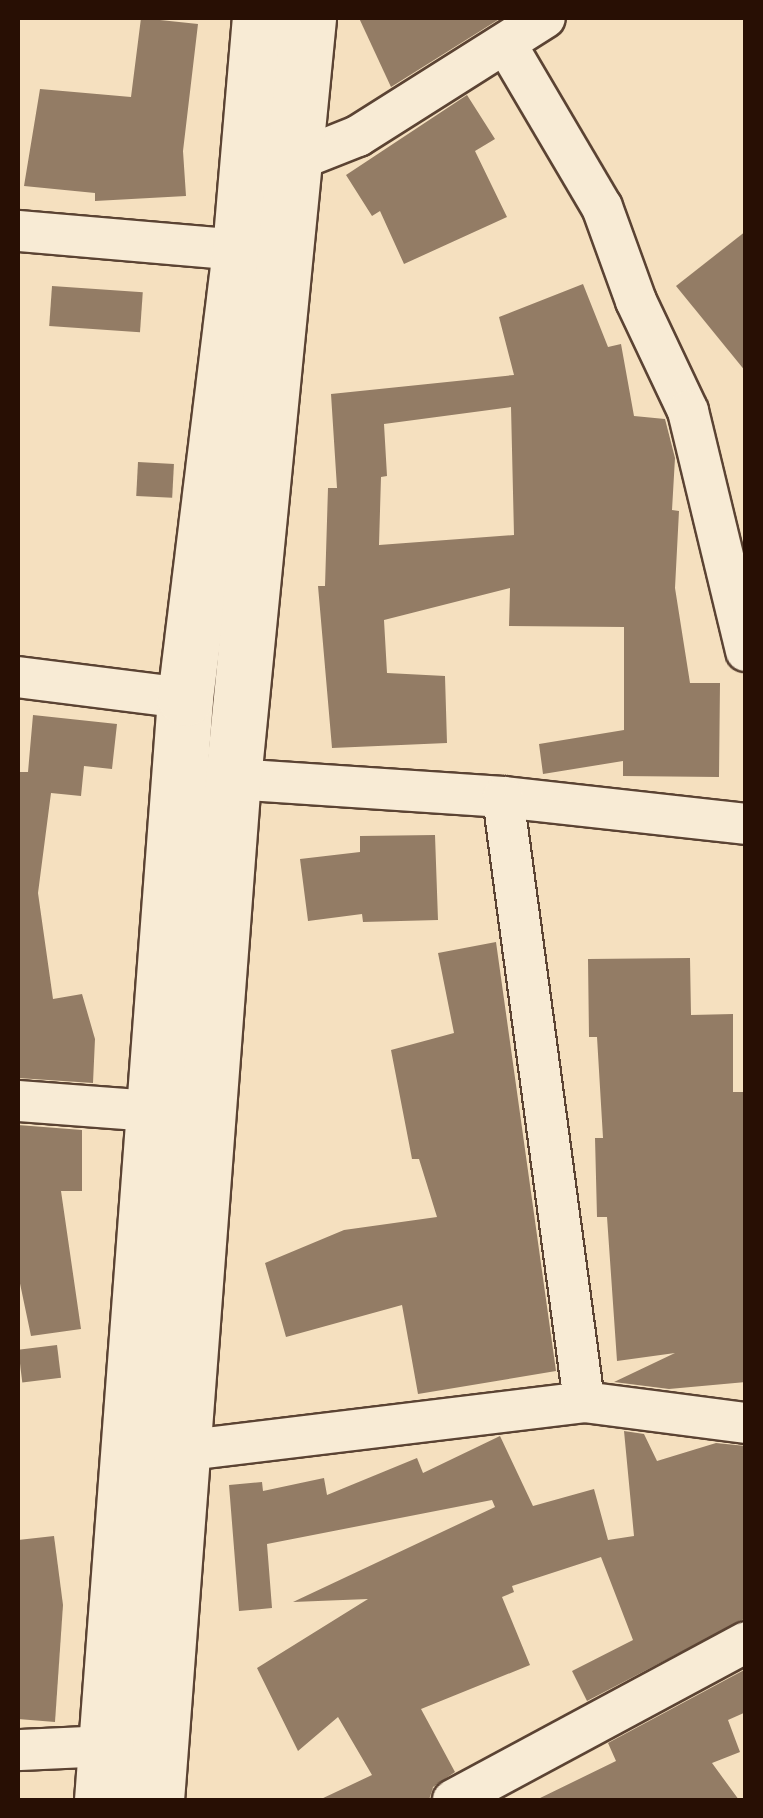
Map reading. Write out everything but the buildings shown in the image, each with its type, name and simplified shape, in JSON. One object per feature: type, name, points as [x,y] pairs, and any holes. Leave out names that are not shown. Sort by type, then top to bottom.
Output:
[{"type":"main road","points":[[102,1800],[185,698],[240,250],[260,18]]},
{"type":"main road","points":[[156,1800],[233,779],[308,18]]},
{"type":"street","points":[[295,160],[358,136],[507,46],[545,18]]},
{"type":"street","points":[[507,46],[602,207],[636,302],[688,411],[746,651]]},
{"type":"street","points":[[18,231],[240,250]]},
{"type":"street","points":[[18,677],[185,698]]},
{"type":"street","points":[[233,779],[503,797],[746,824]]},
{"type":"street","points":[[503,797],[584,1402]]},
{"type":"street","points":[[18,1101],[152,1112]]},
{"type":"street","points":[[181,1452],[584,1402],[746,1424]]},
{"type":"street","points":[[453,1800],[746,1642]]},
{"type":"street","points":[[18,1750],[105,1746]]}]
